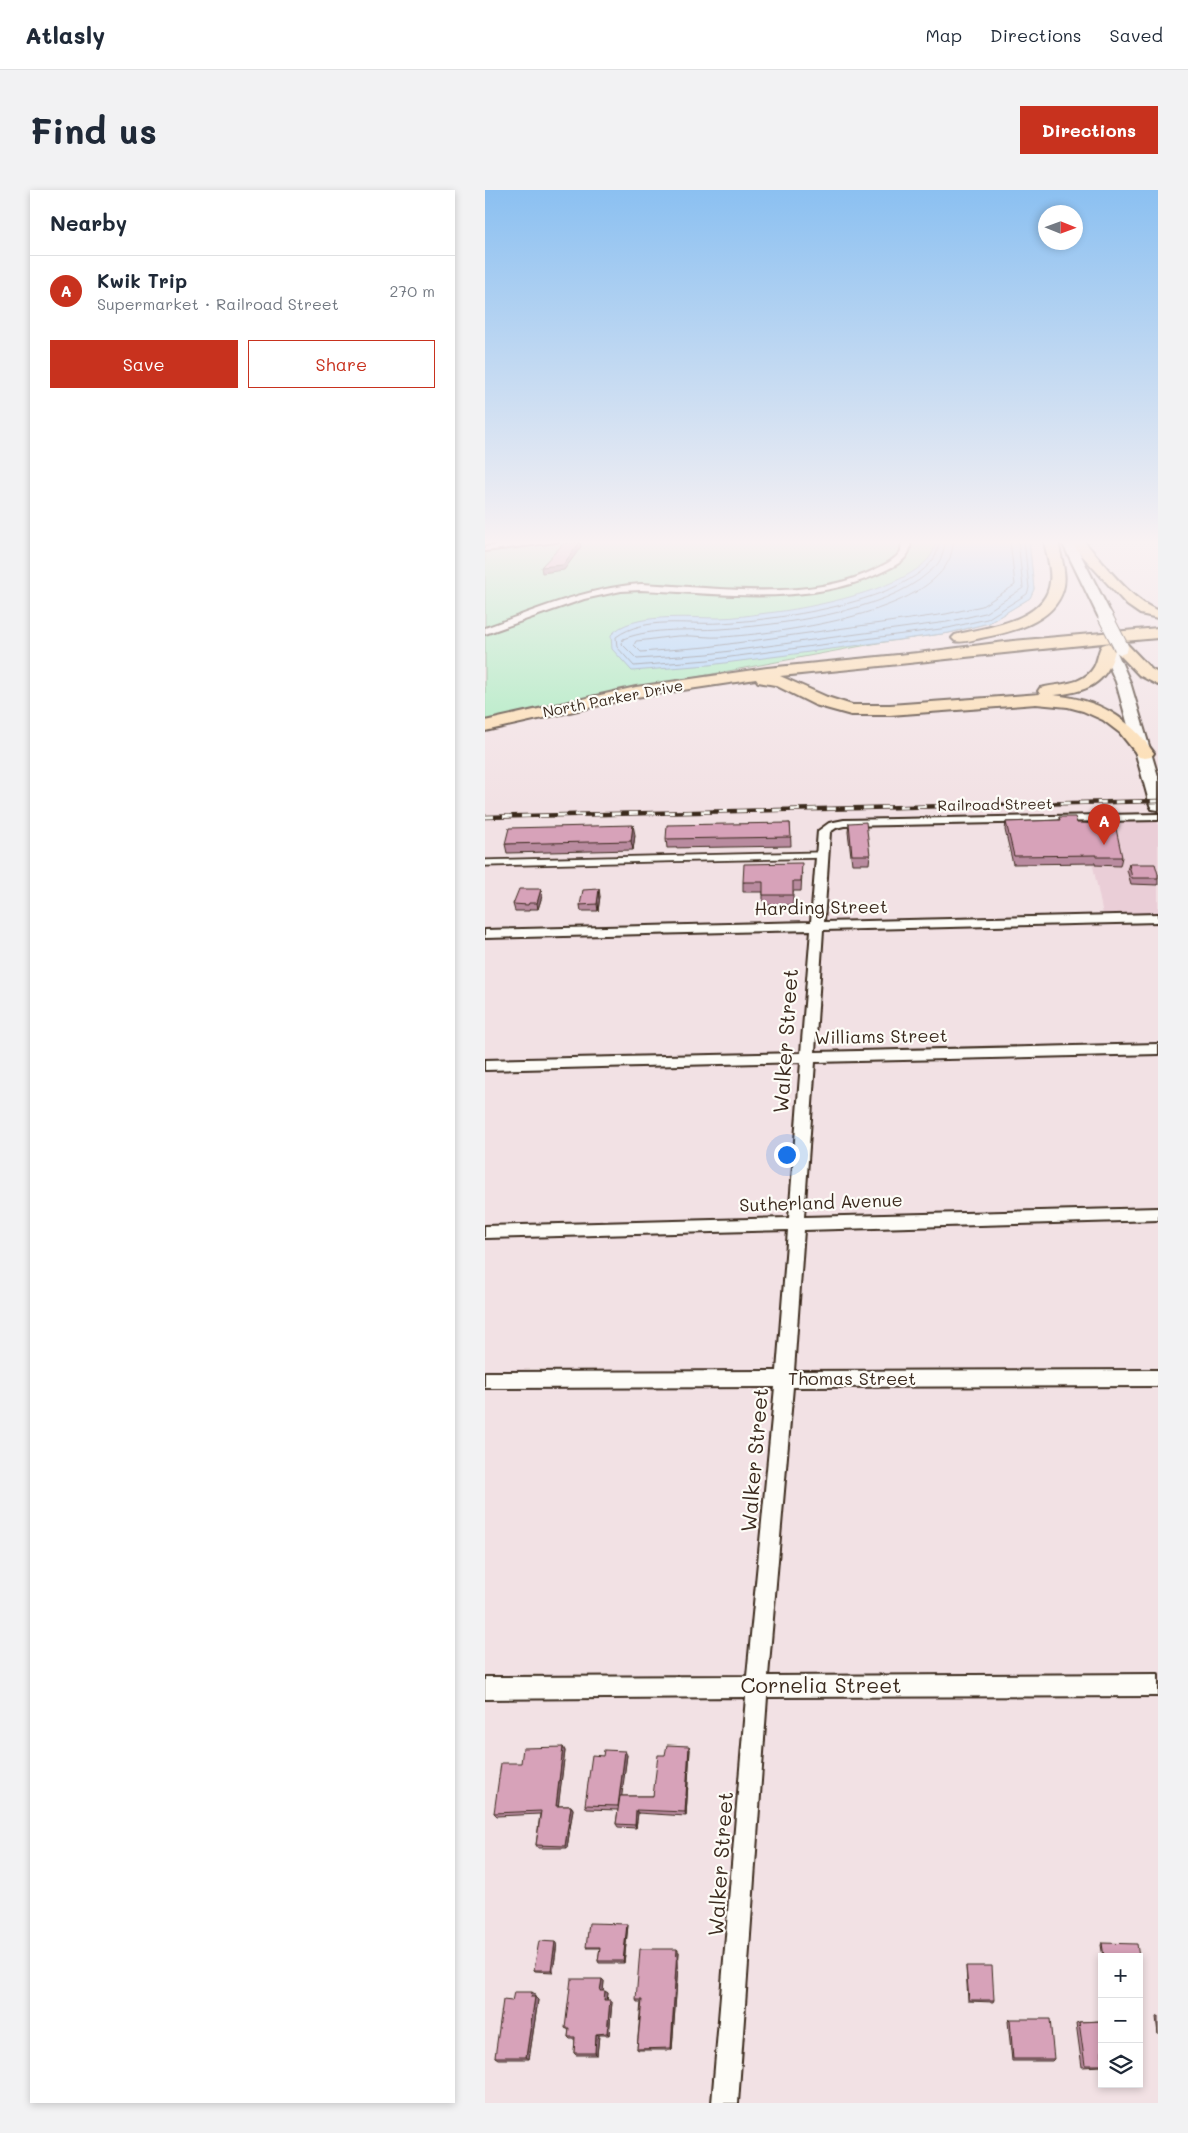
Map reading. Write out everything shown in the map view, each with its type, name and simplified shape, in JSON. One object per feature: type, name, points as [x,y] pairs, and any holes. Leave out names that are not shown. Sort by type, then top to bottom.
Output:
[{"type":"main road","points":[[929,644],[1001,629]]},
{"type":"main road","name":"North Parker Drive","points":[[516,719],[726,671],[929,644],[1082,629]]},
{"type":"main road","points":[[1105,629],[1149,719]]},
{"type":"main road","name":"North Parker Drive","points":[[485,726],[636,692],[707,682],[1013,646],[1158,633]]},
{"type":"main road","points":[[1114,648],[1158,680]]},
{"type":"main road","points":[[918,658],[851,669],[840,674],[834,685],[846,698],[876,704],[1066,689],[1094,678],[1114,648]]},
{"type":"main road","points":[[1114,648],[1123,682],[1153,749],[1158,804]]},
{"type":"main road","points":[[811,695],[803,684],[806,673],[824,660],[854,653]]},
{"type":"main road","points":[[707,682],[752,678],[779,680],[837,707],[868,710],[1036,698],[1060,699],[1103,713],[1153,749]]},
{"type":"street","name":"Railroad Street","points":[[833,825],[844,823],[1158,817]]},
{"type":"street","name":"Walker Street","points":[[725,2103],[757,1686],[785,1379],[822,855],[825,831],[833,825]]},
{"type":"street","name":"Harding Street","points":[[485,934],[1158,918]]},
{"type":"street","name":"Williams Street","points":[[485,1065],[1158,1049]]},
{"type":"street","name":"Sutherland Avenue","points":[[485,1232],[1158,1214]]},
{"type":"street","name":"Thomas Street","points":[[485,1380],[1158,1378]]},
{"type":"street","name":"Cornelia Street","points":[[485,1688],[1158,1685]]},
{"type":"lane","points":[[485,863],[822,855]]},
{"type":"shaded area","points":[[1158,817],[1158,918],[1104,919],[1083,818]]},
{"type":"green space","points":[[485,629],[964,629],[878,643],[675,681],[485,726]]},
{"type":"water","points":[[618,629],[964,629],[949,633],[709,665],[632,671],[612,649],[611,635]]},
{"type":"building","points":[[1059,817],[1075,817],[1077,823],[1115,824],[1122,857],[1097,857],[1097,855],[1014,856],[1006,822],[1060,820]]},
{"type":"building","points":[[866,822],[870,855],[852,855],[849,823]]},
{"type":"building","points":[[790,823],[791,837],[666,839],[667,825]]},
{"type":"building","points":[[633,825],[631,841],[505,844],[509,828]]},
{"type":"building","points":[[802,863],[801,881],[793,881],[793,895],[763,895],[763,882],[743,882],[744,864]]},
{"type":"building","points":[[1129,864],[1155,864],[1158,878],[1132,878]]},
{"type":"building","points":[[519,889],[541,889],[537,903],[529,903],[528,905],[513,904]]},
{"type":"building","points":[[599,889],[597,904],[580,905],[583,890]]},
{"type":"building","points":[[667,1745],[689,1746],[685,1812],[636,1810],[635,1825],[616,1824],[620,1796],[653,1796],[658,1755],[665,1755]]},
{"type":"building","points":[[563,1747],[556,1806],[571,1806],[565,1846],[536,1845],[541,1811],[494,1813],[501,1763],[521,1763],[523,1748]]},
{"type":"building","points":[[604,1750],[625,1751],[618,1806],[585,1805],[592,1755],[603,1756]]},
{"type":"building","points":[[589,1923],[627,1924],[623,1961],[598,1961],[600,1947],[586,1947]]},
{"type":"building","points":[[539,1941],[555,1942],[551,1970],[534,1970]]},
{"type":"building","points":[[1102,1943],[1137,1944],[1138,1953],[1103,1953]]},
{"type":"building","points":[[640,1949],[677,1949],[671,2048],[637,2049],[642,2000],[636,2000]]},
{"type":"building","points":[[966,1966],[992,1966],[994,2000],[969,2000]]},
{"type":"building","points":[[571,1979],[602,1979],[600,1991],[605,1991],[604,2000],[610,2000],[607,2033],[596,2034],[595,2053],[574,2053],[575,2037],[568,2037],[569,2028],[565,2028]]},
{"type":"building","points":[[514,1992],[532,1992],[531,1997],[535,1997],[526,2057],[495,2057],[503,2000],[512,2001]]},
{"type":"building","points":[[1010,2019],[1050,2019],[1054,2059],[1013,2059]]},
{"type":"building","points":[[1098,2021],[1098,2065],[1085,2065],[1079,2022]]},
{"type":"railway","points":[[485,817],[1158,801]]},
{"type":"place","name":"Kwik Trip","points":[[1104,845]]}]
